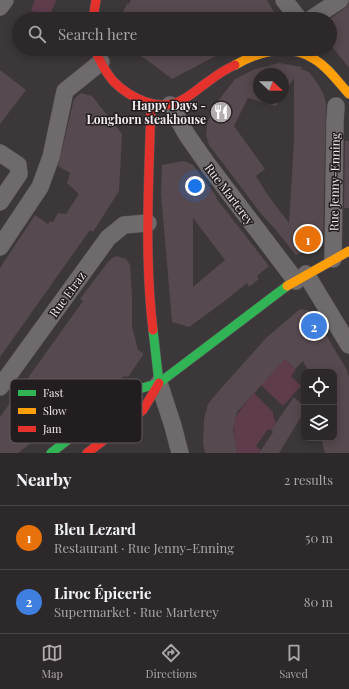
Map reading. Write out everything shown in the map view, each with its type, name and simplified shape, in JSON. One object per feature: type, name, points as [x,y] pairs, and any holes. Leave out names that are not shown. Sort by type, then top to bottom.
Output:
[{"type":"main road","points":[[94,12],[96,0]]},
{"type":"main road","points":[[98,56],[113,80],[132,95],[151,104],[160,106],[183,101],[215,76],[241,61],[256,56]]},
{"type":"main road","points":[[309,56],[332,74],[349,94]]},
{"type":"main road","points":[[142,411],[159,382],[150,308],[148,223],[151,104]]},
{"type":"main road","points":[[142,388],[159,382],[301,278],[349,250]]},
{"type":"main road","points":[[50,453],[63,443]]},
{"type":"main road","points":[[88,453],[101,443]]},
{"type":"street","points":[[0,7],[5,0]]},
{"type":"street","points":[[284,0],[293,12]]},
{"type":"street","points":[[322,12],[340,0]]},
{"type":"street","points":[[0,247],[40,187],[51,157],[65,91],[98,56]]},
{"type":"street","name":"Rue Marterey","points":[[170,105],[187,136],[204,160],[301,278],[349,345]]},
{"type":"street","name":"Rue Jenny-Enning","points":[[333,259],[334,144],[336,106]]},
{"type":"street","points":[[0,153],[18,165],[19,174],[0,202]]},
{"type":"street","name":"Rue Etraz","points":[[0,387],[108,238],[124,225],[148,223]]},
{"type":"street","points":[[159,382],[180,453]]},
{"type":"shaded area","points":[[35,0],[56,0],[52,12],[34,12],[31,10]]},
{"type":"shaded area","points":[[284,360],[286,360],[295,369],[291,376],[301,386],[283,406],[261,385]]},
{"type":"shaded area","points":[[254,393],[273,412],[276,422],[271,430],[268,429],[256,446],[261,450],[259,453],[237,453],[234,433],[235,420],[241,409]]},
{"type":"building","points":[[131,0],[267,0],[274,12],[123,12],[127,4],[129,4]]},
{"type":"building","points":[[349,4],[349,68],[337,53],[337,14]]},
{"type":"building","points":[[140,56],[216,56],[172,79]]},
{"type":"building","points":[[279,63],[302,67],[301,69],[309,72],[324,95],[326,104],[323,244],[296,255],[262,215],[209,145],[206,135],[211,110],[235,79],[253,70],[253,99],[248,98],[234,126],[265,169],[256,176],[267,194],[289,223],[294,141],[294,78],[289,86],[289,68],[259,68]]},
{"type":"building","points":[[0,70],[26,90],[0,124]]},
{"type":"building","points":[[81,93],[92,96],[122,134],[119,191],[93,232],[90,230],[0,357],[0,268],[35,215],[48,224],[50,221],[53,222],[58,213],[66,214],[79,194],[67,183],[70,173],[58,166],[74,99]]},
{"type":"building","points":[[345,141],[349,141],[349,208],[344,208]]},
{"type":"building","points":[[183,161],[193,165],[217,197],[216,198],[269,266],[257,276],[259,279],[249,287],[247,283],[189,327],[172,322],[161,194],[162,165]],"holes":[[[193,218],[225,260],[193,287]]]},
{"type":"building","points":[[117,256],[126,259],[130,265],[132,326],[138,350],[143,353],[128,377],[125,376],[120,379],[27,379],[83,301],[80,299],[112,258]]},
{"type":"building","points":[[300,309],[308,310],[325,333],[349,376],[349,453],[325,453],[322,441],[337,441],[337,369],[307,369],[303,361],[295,369],[285,359],[237,412],[233,430],[237,453],[205,453],[203,443],[204,419],[208,404],[266,338]]},
{"type":"building","points":[[294,397],[301,403],[301,417],[279,453],[259,453],[273,432],[271,430]]},
{"type":"building","points":[[10,403],[10,443],[31,443],[18,453],[0,453],[0,417]]},
{"type":"traffic: fast","points":[[142,388],[159,383],[287,286]]},
{"type":"traffic: fast","points":[[153,330],[159,383]]},
{"type":"traffic: fast","points":[[51,453],[64,443]]},
{"type":"traffic: slow","points":[[235,65],[254,56]]},
{"type":"traffic: slow","points":[[309,56],[319,62],[328,70],[349,94]]},
{"type":"traffic: slow","points":[[287,286],[349,251]]},
{"type":"traffic: jam","points":[[94,12],[96,0]]},
{"type":"traffic: jam","points":[[98,56],[113,81],[128,93],[145,102],[164,105],[173,104],[182,100],[218,74],[235,65]]},
{"type":"traffic: jam","points":[[151,104],[148,189],[148,246],[150,302],[153,330]]},
{"type":"traffic: jam","points":[[142,411],[159,383]]},
{"type":"traffic: jam","points":[[87,453],[100,443]]},
{"type":"place","name":"Happy Days - Longhorn steakhouse","points":[[221,112]]},
{"type":"place","name":"Bleu Lezard","points":[[308,239]]},
{"type":"place","name":"Liroc Épicerie","points":[[314,326]]}]
